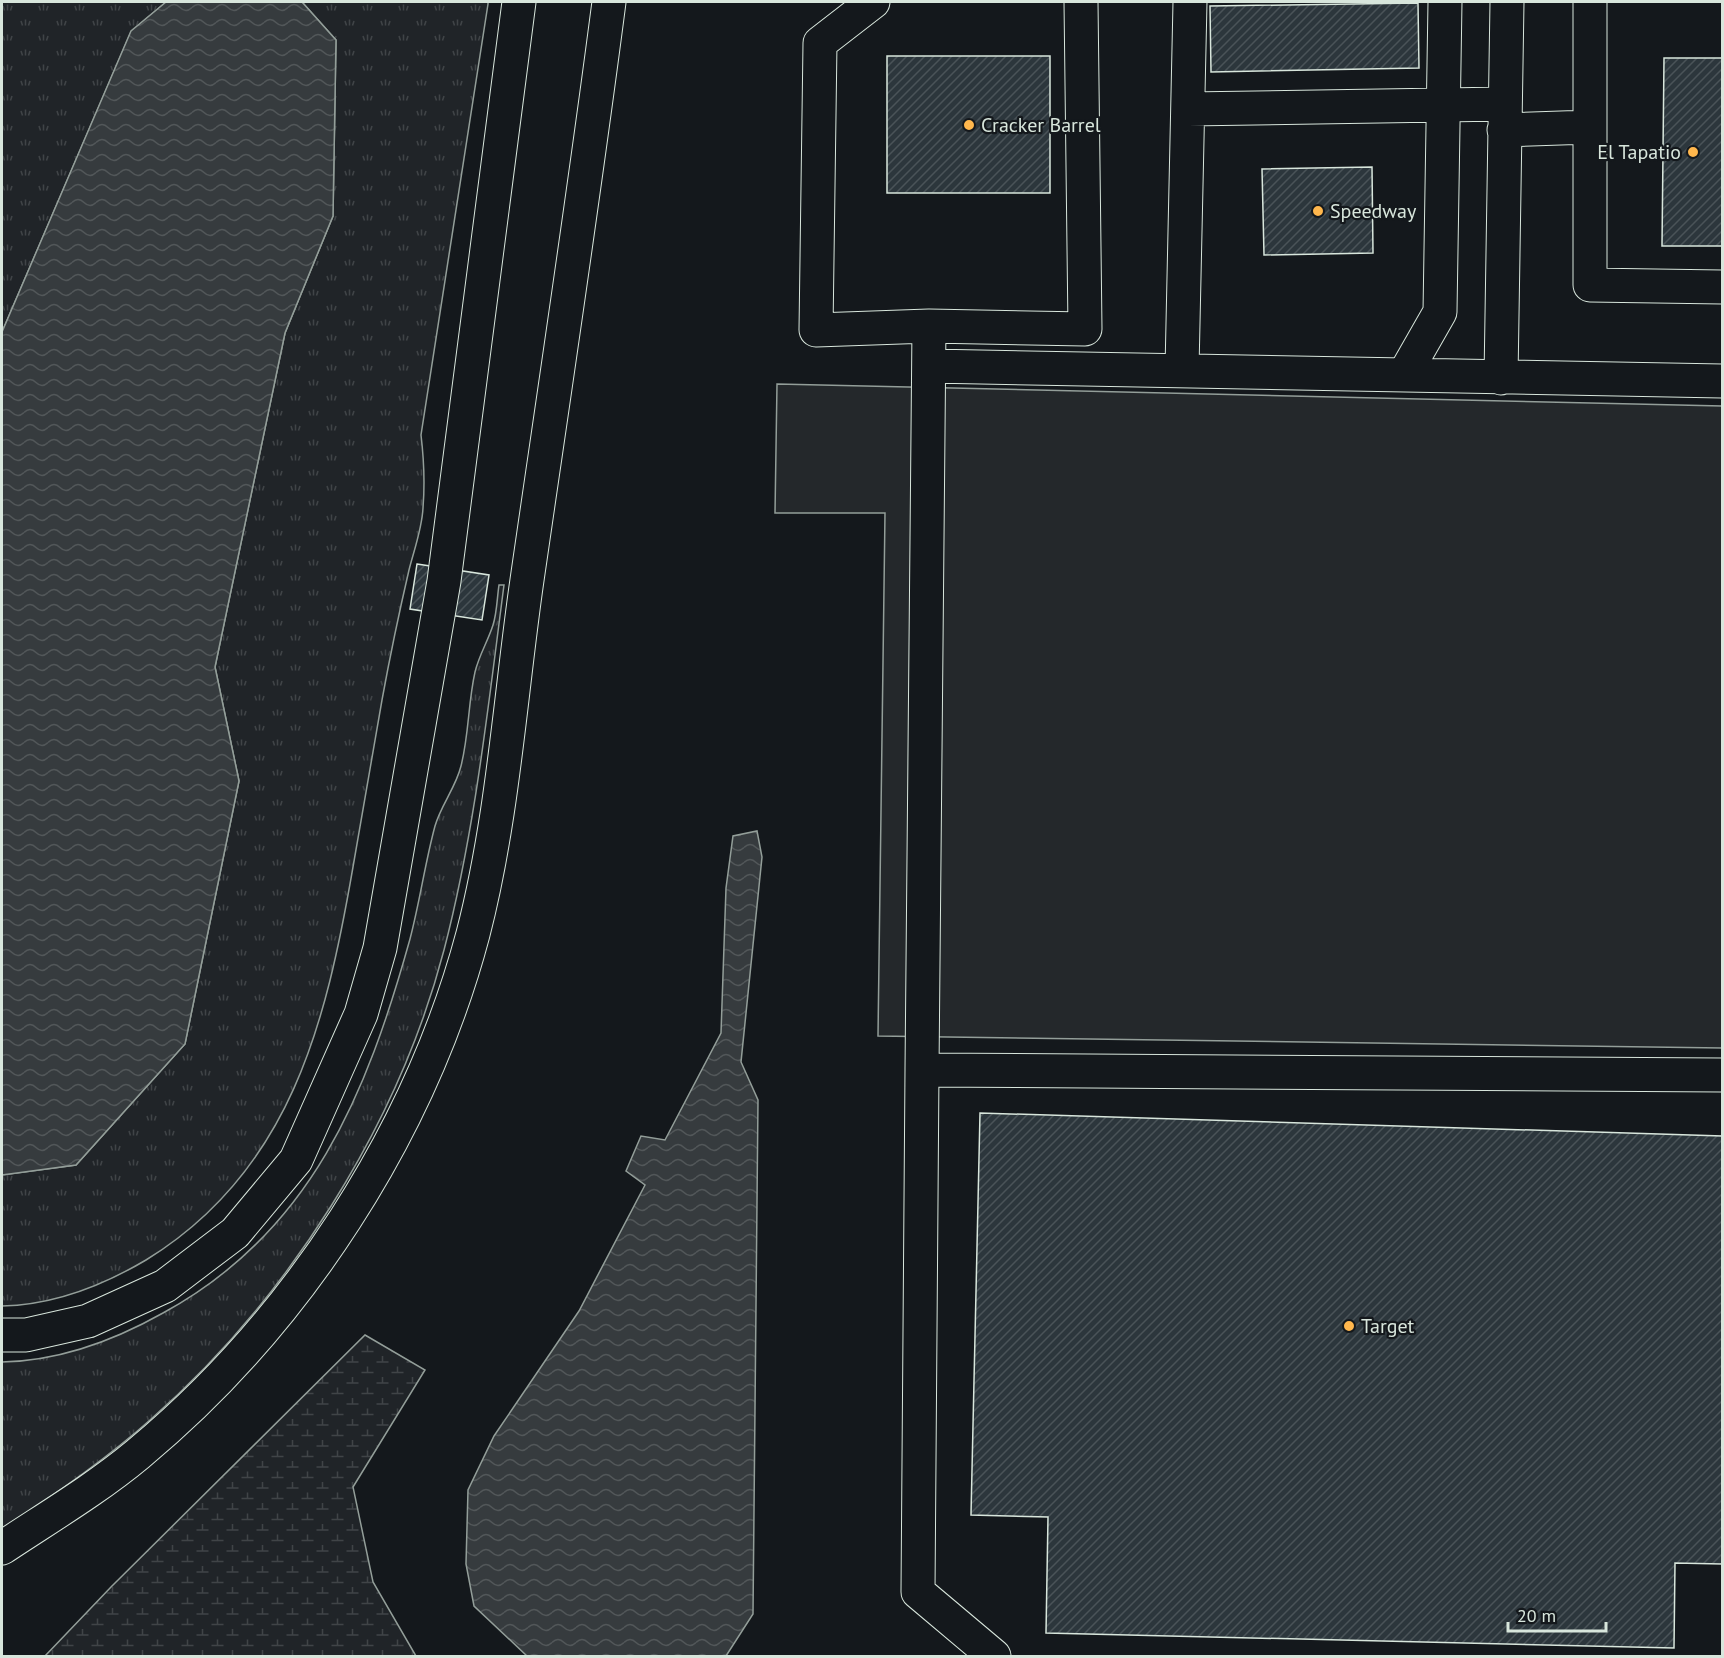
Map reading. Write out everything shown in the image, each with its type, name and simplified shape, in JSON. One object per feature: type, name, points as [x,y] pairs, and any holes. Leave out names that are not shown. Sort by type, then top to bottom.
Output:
[{"type":"main road","points":[[2,1548],[137,1454],[212,1384],[260,1334],[370,1180],[429,1063],[473,934],[497,815],[515,662],[609,2]]},
{"type":"main road","points":[[873,2],[820,43],[816,330],[929,326],[1085,329],[1081,2]]},
{"type":"main road","points":[[1182,369],[1190,2]]},
{"type":"main road","points":[[1404,375],[1440,312],[1446,2]]},
{"type":"main road","points":[[1501,378],[1507,2]]},
{"type":"main road","points":[[1590,2],[1590,285],[1722,287]]},
{"type":"main road","points":[[2,1335],[26,1335],[88,1321],[165,1286],[235,1233],[296,1160],[361,1014],[380,948],[444,581],[515,8]]},
{"type":"main road","points":[[1188,109],[1444,106],[1505,117],[1590,127]]},
{"type":"main road","points":[[929,326],[918,1592],[994,1656]]},
{"type":"main road","points":[[930,366],[1722,381]]},
{"type":"main road","points":[[922,1070],[1722,1075]]},
{"type":"green space","points":[[2,2],[166,2],[131,32],[2,332]]},
{"type":"green space","points":[[302,2],[488,2],[421,435],[424,481],[421,524],[391,651],[357,846],[330,982],[314,1036],[294,1089],[268,1138],[236,1183],[195,1224],[146,1260],[95,1286],[40,1302],[2,1306],[2,1175],[76,1165],[185,1044],[239,781],[215,667],[285,333],[333,216],[336,40]]},
{"type":"green space","points":[[499,585],[504,585],[486,723],[455,905],[424,1016],[398,1081],[367,1144],[331,1206],[291,1265],[247,1321],[200,1373],[115,1450],[2,1530],[2,1362],[44,1358],[106,1340],[145,1323],[215,1280],[258,1242],[295,1200],[326,1153],[352,1104],[393,996],[414,925],[435,826],[461,766],[475,672],[491,631]]},
{"type":"green space","points":[[365,1335],[425,1370],[353,1487],[373,1582],[416,1656],[45,1656],[111,1587]]},
{"type":"shaded area","points":[[777,384],[1722,406],[1722,1048],[878,1036],[885,513],[775,513]]},
{"type":"water","points":[[166,2],[302,2],[336,40],[333,216],[285,333],[215,667],[239,781],[185,1044],[76,1165],[2,1175],[2,332],[131,31]]},
{"type":"water","points":[[757,831],[762,857],[741,1062],[758,1100],[753,1614],[726,1656],[527,1656],[474,1606],[466,1564],[468,1490],[494,1436],[579,1311],[645,1185],[626,1171],[641,1136],[665,1140],[721,1033],[726,888],[733,836]]},
{"type":"building","points":[[1418,3],[1419,68],[1211,72],[1210,6]]},
{"type":"building","name":"Cracker Barrel","points":[[887,56],[1050,56],[1050,193],[887,193]]},
{"type":"building","name":"El Tapatio","points":[[1664,58],[1722,58],[1722,246],[1662,246]]},
{"type":"building","name":"Speedway","points":[[1372,167],[1373,253],[1264,255],[1262,169]]},
{"type":"building","points":[[417,564],[489,575],[482,620],[410,609]]},
{"type":"building","name":"Target","points":[[980,1113],[1722,1136],[1722,1564],[1675,1563],[1674,1648],[1046,1633],[1048,1517],[971,1515]]},
{"type":"place","name":"Cracker Barrel","points":[[969,125]]},
{"type":"place","name":"El Tapatio","points":[[1693,152]]},
{"type":"place","name":"Speedway","points":[[1318,211]]},
{"type":"place","name":"Target","points":[[1349,1326]]}]
